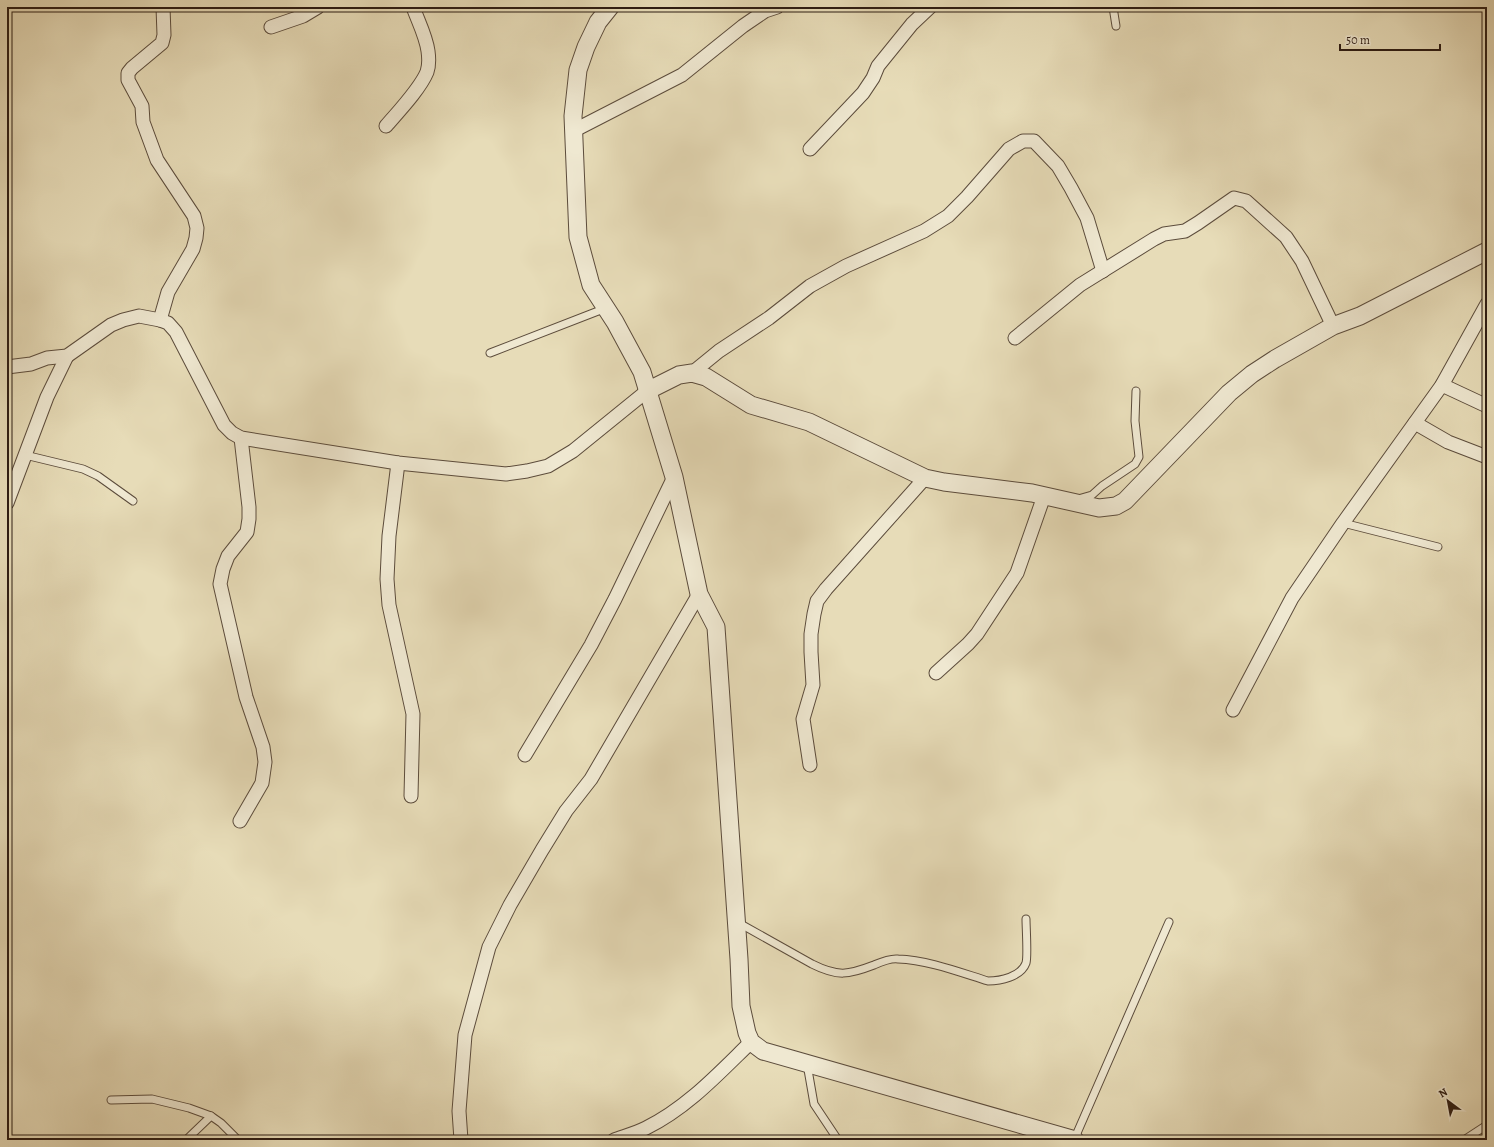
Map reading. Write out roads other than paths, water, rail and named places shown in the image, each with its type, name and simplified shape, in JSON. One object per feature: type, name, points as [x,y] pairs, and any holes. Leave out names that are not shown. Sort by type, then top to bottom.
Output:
[{"type":"street","points":[[160,320],[168,292],[192,249],[196,238],[197,228],[194,216],[157,160],[143,122],[142,106],[128,80],[128,73],[132,68],[162,43],[164,35],[163,7]]},
{"type":"street","points":[[271,27],[303,16],[318,7]]},
{"type":"street","points":[[386,126],[424,79],[427,71],[428,50],[413,7]]},
{"type":"street","points":[[610,7],[598,22],[586,47],[578,70],[573,116],[578,237],[591,285],[626,340],[642,372],[674,477],[699,594],[716,627],[737,922],[741,1006],[747,1033],[751,1042],[763,1051],[1075,1140]]},
{"type":"street","points":[[573,131],[682,75],[742,26],[765,11],[777,7]]},
{"type":"street","points":[[810,149],[863,93],[873,78],[878,66],[912,24],[930,7]]},
{"type":"street","points":[[692,373],[719,351],[769,318],[810,286],[846,266],[924,231],[948,216],[967,197],[1009,149],[1023,141],[1034,141],[1058,166],[1086,218],[1103,271]]},
{"type":"street","points":[[1015,338],[1063,299],[1103,271],[1164,234],[1184,231],[1198,224],[1234,198],[1239,198],[1246,201],[1286,237],[1294,248],[1311,279],[1333,326]]},
{"type":"street","points":[[7,503],[47,396],[67,356],[111,325],[123,320],[140,316],[168,323],[176,332],[224,426],[241,438],[398,463],[506,474],[527,471],[548,466],[573,451],[647,391],[679,374],[692,373],[706,377],[751,404],[809,422],[925,478],[944,482],[1032,492],[1099,508],[1116,506],[1125,501],[1229,394],[1252,374],[1333,326],[1360,316],[1487,251]]},
{"type":"street","points":[[1233,710],[1292,598],[1343,523],[1442,385],[1487,304]]},
{"type":"street","points":[[7,367],[30,364],[47,358],[67,356]]},
{"type":"street","points":[[1442,385],[1487,406]]},
{"type":"street","points":[[1415,423],[1448,442],[1487,457]]},
{"type":"street","points":[[240,821],[262,783],[265,762],[263,747],[246,697],[220,584],[223,569],[228,556],[247,532],[249,519],[241,438]]},
{"type":"street","points":[[398,463],[389,536],[387,579],[388,605],[413,714],[410,796]]},
{"type":"street","points":[[524,755],[591,645],[619,592],[674,477]]},
{"type":"street","points":[[810,765],[803,718],[813,685],[811,634],[817,601],[826,588],[925,478]]},
{"type":"street","points":[[936,673],[978,634],[1017,573],[1044,496]]},
{"type":"street","points":[[461,1140],[459,1111],[465,1035],[489,947],[510,905],[546,844],[566,811],[591,779],[699,594]]},
{"type":"street","points":[[614,1140],[646,1128],[672,1113],[701,1091],[751,1042]]},
{"type":"lane","points":[[1113,7],[1116,26]]},
{"type":"lane","points":[[490,353],[606,308]]},
{"type":"lane","points":[[1069,501],[1092,495],[1102,486],[1135,464],[1139,457],[1135,421],[1136,391]]},
{"type":"lane","points":[[25,455],[84,469],[98,476],[134,501]]},
{"type":"lane","points":[[1343,523],[1438,547]]},
{"type":"lane","points":[[737,922],[812,964],[838,974],[856,972],[880,962],[896,958],[917,960],[988,981],[998,981],[1019,972],[1026,963],[1026,919]]},
{"type":"lane","points":[[1075,1140],[1169,922]]},
{"type":"lane","points":[[807,1064],[814,1104],[838,1140]]},
{"type":"lane","points":[[111,1100],[152,1099],[189,1108],[211,1116],[221,1123],[238,1140]]},
{"type":"lane","points":[[186,1140],[211,1116]]},
{"type":"lane","points":[[1464,1140],[1487,1125]]}]
